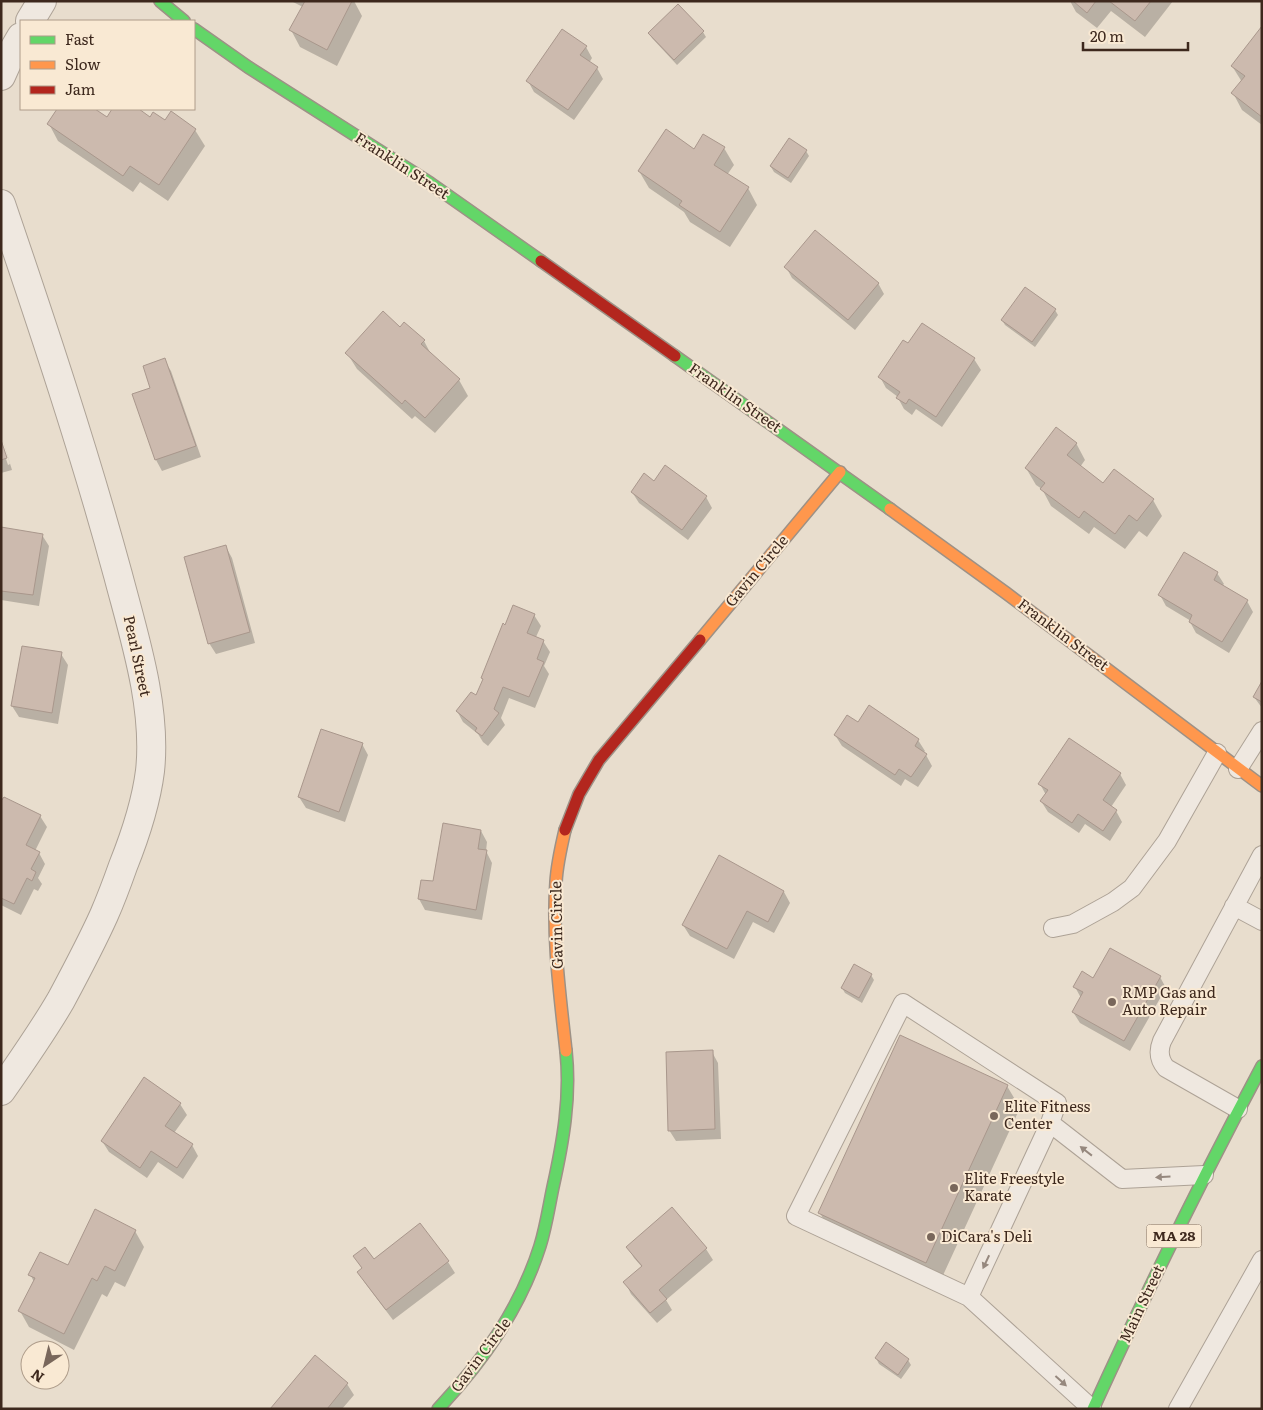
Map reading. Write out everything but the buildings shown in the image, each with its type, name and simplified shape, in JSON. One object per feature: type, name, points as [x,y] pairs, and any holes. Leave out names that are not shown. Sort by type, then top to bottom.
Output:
[{"type":"main road","points":[[160,1],[183,20]]},
{"type":"main road","name":"Franklin Street","points":[[195,30],[248,67],[430,183],[840,472],[1006,593],[1262,786]]},
{"type":"main road","name":"Gavin Circle","points":[[438,1409],[455,1392],[487,1353],[509,1319],[527,1283],[541,1245],[566,1124],[568,1086],[554,928],[554,896],[559,853],[576,801],[599,760],[840,472]]},
{"type":"main road","name":"Main Street","points":[[1092,1409],[1204,1175],[1262,1066]]},
{"type":"street","points":[[31,20],[42,1]]},
{"type":"street","points":[[1,76],[20,39]]},
{"type":"street","name":"Pearl Street","points":[[1,204],[74,422],[111,549],[136,644],[149,712],[151,742],[150,773],[144,803],[129,851],[105,912],[60,1001],[1,1091]]},
{"type":"lane","points":[[1238,768],[1262,731]]},
{"type":"lane","points":[[1053,928],[1073,924],[1113,902],[1132,888],[1167,841],[1218,753]]},
{"type":"lane","points":[[1238,1109],[1166,1068],[1161,1060],[1160,1050],[1162,1041],[1262,855]]},
{"type":"lane","points":[[1234,906],[1262,921]]},
{"type":"lane","points":[[970,1297],[1058,1103],[903,1003],[796,1216],[970,1297],[1092,1409]]},
{"type":"lane","points":[[1050,1123],[1122,1179],[1204,1175]]},
{"type":"lane","points":[[1178,1409],[1262,1260]]},
{"type":"traffic: fast","points":[[160,1],[183,20]]},
{"type":"traffic: fast","points":[[195,30],[248,67],[430,183],[541,261]]},
{"type":"traffic: fast","points":[[675,356],[890,509]]},
{"type":"traffic: fast","points":[[438,1409],[485,1353],[511,1313],[532,1269],[546,1224],[563,1136],[567,1102],[566,1051]]},
{"type":"traffic: fast","points":[[1093,1409],[1175,1236],[1262,1066]]},
{"type":"traffic: slow","points":[[700,640],[840,472]]},
{"type":"traffic: slow","points":[[890,509],[1006,593],[1262,786]]},
{"type":"traffic: slow","points":[[565,830],[559,856],[555,924],[557,966],[566,1051]]},
{"type":"traffic: jam","points":[[541,261],[675,356]]},
{"type":"traffic: jam","points":[[565,830],[579,794],[599,760],[700,640]]},
{"type":"place","name":"RMP Gas and Auto Repair","points":[[1112,1002]]},
{"type":"place","name":"Elite Fitness Center","points":[[994,1116]]},
{"type":"place","name":"Elite Freestyle Karate","points":[[954,1188]]},
{"type":"place","name":"DiCara's Deli","points":[[931,1237]]}]
